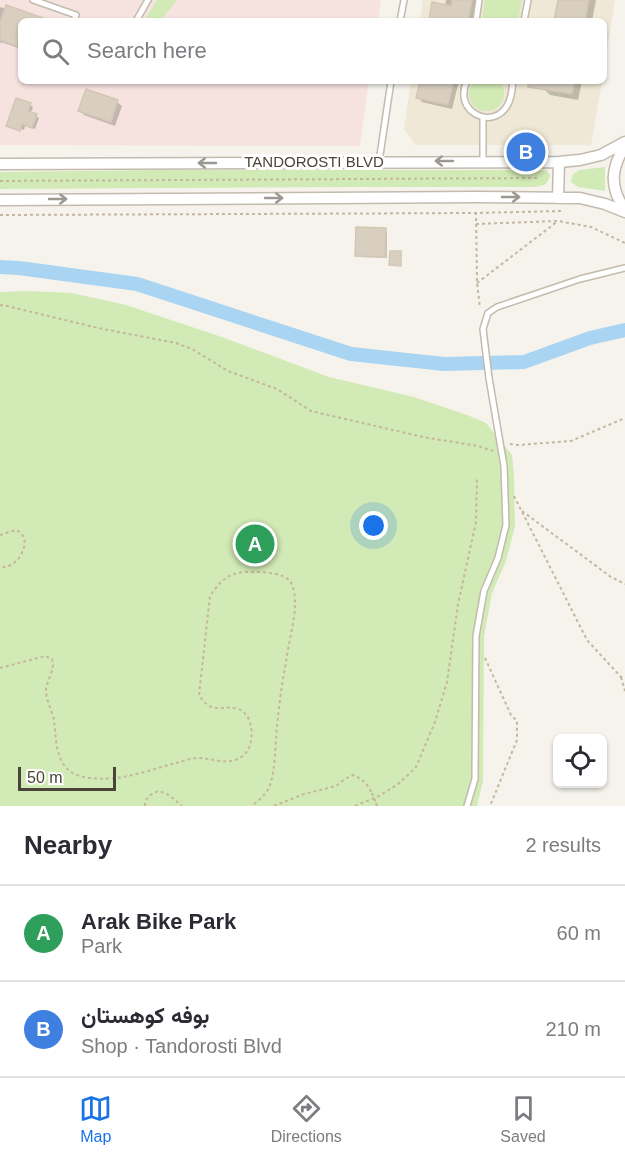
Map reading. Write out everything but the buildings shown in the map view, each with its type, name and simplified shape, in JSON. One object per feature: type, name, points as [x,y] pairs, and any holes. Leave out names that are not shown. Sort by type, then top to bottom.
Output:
[{"type":"street","name":"TANDOROSTI BLVD","points":[[0,164],[559,162],[601,155],[625,144]]},
{"type":"street","points":[[625,144],[617,159],[614,173],[614,188],[625,211]]},
{"type":"street","points":[[558,198],[559,162]]},
{"type":"street","points":[[0,200],[580,198],[625,211]]},
{"type":"lane","points":[[33,0],[76,15],[75,18]]},
{"type":"lane","points":[[138,18],[147,0]]},
{"type":"lane","points":[[401,18],[404,0]]},
{"type":"lane","points":[[476,18],[479,0]]},
{"type":"lane","points":[[525,18],[528,0]]},
{"type":"lane","points":[[379,162],[391,84]]},
{"type":"lane","points":[[465,84],[464,97],[470,110],[483,117],[498,115],[504,111],[508,105],[512,84]]},
{"type":"lane","points":[[508,84],[511,90],[510,98]]},
{"type":"lane","points":[[483,117],[483,161]]},
{"type":"lane","points":[[467,806],[475,779],[476,636],[484,591],[498,558],[506,525],[503,457],[483,329],[488,314],[497,307],[580,279],[625,268]]},
{"type":"path","points":[[0,181],[540,178],[540,162]]},
{"type":"path","points":[[476,197],[477,283],[483,329]]},
{"type":"path","points":[[0,215],[567,211]]},
{"type":"path","points":[[476,224],[558,221],[591,226],[625,243]]},
{"type":"path","points":[[477,283],[558,221]]},
{"type":"path","points":[[0,305],[176,343],[192,349],[228,371],[277,389],[311,411],[423,437],[478,446],[490,449],[503,457]]},
{"type":"path","points":[[501,442],[518,445],[571,441],[625,418]]},
{"type":"path","points":[[505,478],[587,640],[621,677],[625,691]]},
{"type":"path","points":[[355,806],[380,796],[410,773],[416,766],[435,722],[447,682],[458,604],[476,522],[477,479]]},
{"type":"path","points":[[522,511],[611,577],[625,584]]},
{"type":"path","points":[[0,535],[16,530],[21,532],[25,538],[25,546],[14,563],[0,568]]},
{"type":"path","points":[[0,668],[45,656],[52,659],[54,666],[46,687],[46,698],[53,718],[57,751],[70,772],[80,777],[103,780],[139,774],[198,758],[234,761],[250,748],[252,735],[247,715],[240,709],[232,707],[211,707],[203,702],[199,695],[210,596],[218,584],[229,575],[243,571],[266,572],[289,580],[294,591],[295,605],[274,761],[270,785],[265,795],[252,806]]},
{"type":"path","points":[[484,656],[511,716],[517,721],[517,740],[490,806]]},
{"type":"path","points":[[274,806],[304,794],[336,786],[353,775],[367,785],[376,805]]},
{"type":"path","points":[[145,806],[150,794],[159,791],[169,795],[182,806]]},
{"type":"shaded area","points":[[0,0],[381,0],[378,18],[18,18],[18,84],[369,84],[360,146],[0,145]]},
{"type":"shaded area","points":[[423,0],[615,0],[607,49],[607,18],[420,18]]},
{"type":"shaded area","points":[[411,84],[601,84],[591,145],[415,145],[404,129]]},
{"type":"green space","points":[[157,0],[177,0],[162,18],[146,18]]},
{"type":"green space","points":[[485,0],[522,0],[519,18],[482,18]]},
{"type":"green space","points":[[473,84],[501,84],[504,98],[494,109],[480,110],[470,99]]},
{"type":"green space","points":[[605,167],[605,191],[578,187],[571,182],[572,175],[579,170]]},
{"type":"green space","points":[[543,170],[550,175],[545,184],[534,187],[0,189],[0,172]]},
{"type":"green space","points":[[0,292],[72,293],[126,305],[219,336],[329,377],[414,397],[486,423],[512,455],[515,526],[506,561],[492,593],[484,636],[483,781],[477,806],[0,806]]},
{"type":"waterway","points":[[0,267],[137,284],[351,354],[444,364],[524,362],[590,338],[625,330]]},
{"type":"place","name":"بوفه کوهستان","points":[[526,152]]},
{"type":"place","name":"Arak Bike Park","points":[[255,544]]}]
